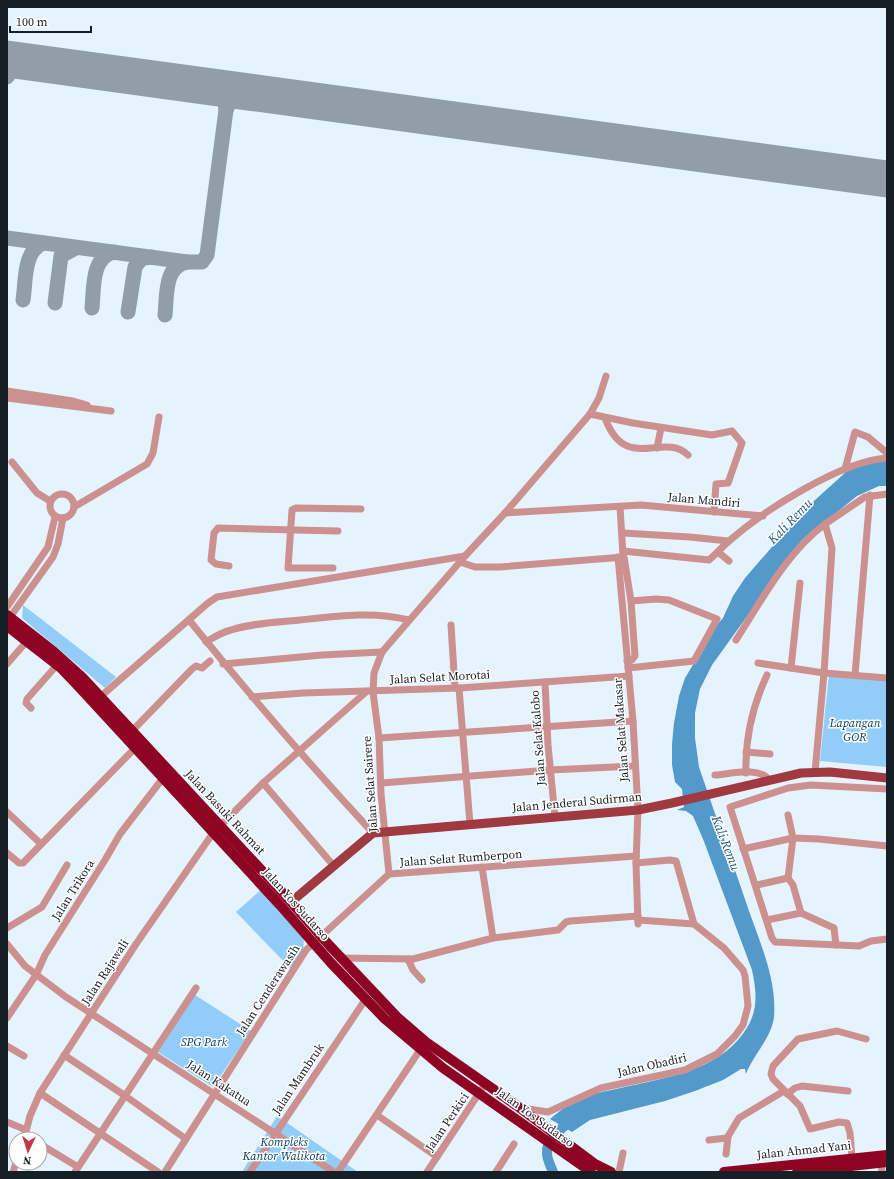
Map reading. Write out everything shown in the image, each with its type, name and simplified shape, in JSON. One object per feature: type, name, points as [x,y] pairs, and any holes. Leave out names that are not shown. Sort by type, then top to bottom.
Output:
[{"type":"highway","name":"Jalan Yos Sudarso","points":[[8,620],[27,641],[57,665],[110,713],[136,747],[164,778],[216,829],[317,939],[365,1000],[420,1050],[480,1094],[541,1130]]},
{"type":"highway","name":"Jalan Basuki Rahmat","points":[[8,620],[69,665],[100,697],[110,713],[133,730],[216,829],[291,902],[317,939],[341,958],[397,1016],[426,1042],[520,1108],[541,1130],[569,1151]]},
{"type":"highway","name":"Jalan Yos Sudarso","points":[[569,1151],[591,1172]]},
{"type":"highway","points":[[569,1151],[611,1172]]},
{"type":"highway","name":"Jalan Ahmad Yani","points":[[724,1172],[852,1158],[884,1163]]},
{"type":"highway","points":[[797,1172],[884,1163]]},
{"type":"main road","name":"Jalan Jenderal Sudirman","points":[[291,902],[372,833],[638,810],[785,776],[814,772],[887,778]]},
{"type":"street","name":"Jalan Selat Sairere","points":[[389,874],[384,831],[379,738],[370,692],[374,673],[382,652],[462,559],[506,513],[590,414],[599,398],[606,376]]},
{"type":"street","points":[[7,391],[18,396],[111,411]]},
{"type":"street","points":[[7,398],[18,396]]},
{"type":"street","points":[[590,414],[660,428],[712,435],[732,431],[742,443],[728,483],[716,484],[714,512]]},
{"type":"street","points":[[74,507],[73,502],[65,494],[54,497],[50,501],[49,507],[51,513],[55,517],[63,518],[68,516],[74,507],[147,464],[153,452],[159,417]]},
{"type":"street","points":[[605,418],[612,435],[623,444],[634,449],[657,448],[681,450],[688,455]]},
{"type":"street","points":[[657,448],[660,428]]},
{"type":"street","points":[[845,469],[855,432],[868,437],[887,453]]},
{"type":"street","points":[[100,697],[208,603],[217,597],[462,559],[475,567],[500,567],[621,555],[708,560],[728,541],[763,516],[814,484],[845,469],[887,458]]},
{"type":"street","points":[[9,459],[37,493],[50,501]]},
{"type":"street","points":[[736,640],[793,555],[811,535],[853,503],[870,495],[887,494]]},
{"type":"street","points":[[854,675],[870,495]]},
{"type":"street","name":"Jalan Mandiri","points":[[506,513],[641,505],[763,516]]},
{"type":"street","points":[[620,507],[623,533],[621,555]]},
{"type":"street","points":[[332,568],[288,568],[291,513],[294,508],[361,509]]},
{"type":"street","points":[[7,607],[48,547],[55,517]]},
{"type":"street","points":[[8,620],[53,557],[58,544],[63,518]]},
{"type":"street","points":[[814,772],[824,673],[832,548],[825,524]]},
{"type":"street","points":[[229,566],[216,564],[211,560],[214,533],[218,528],[338,531]]},
{"type":"street","points":[[623,533],[728,541]]},
{"type":"street","points":[[718,552],[729,561]]},
{"type":"street","points":[[621,555],[626,560],[635,656],[627,665]]},
{"type":"street","name":"Jalan Selat Makasar","points":[[621,555],[627,665],[633,721],[638,810],[636,859],[638,920]]},
{"type":"street","points":[[791,668],[800,583]]},
{"type":"street","points":[[627,665],[694,661],[717,619],[669,600],[656,599],[631,601]]},
{"type":"street","points":[[206,642],[223,632],[237,628],[286,621],[369,614],[385,615],[409,620]]},
{"type":"street","points":[[189,620],[223,664],[298,752],[372,833]]},
{"type":"street","points":[[451,625],[470,824]]},
{"type":"street","points":[[7,664],[27,641]]},
{"type":"street","points":[[223,664],[322,655],[382,652]]},
{"type":"street","points":[[133,730],[192,669],[196,666],[202,668],[210,660]]},
{"type":"street","points":[[758,664],[824,673],[887,678]]},
{"type":"street","points":[[31,708],[26,703],[28,696],[57,665]]},
{"type":"street","points":[[746,773],[746,752],[754,706],[767,675]]},
{"type":"street","name":"Jalan Selat Morotai","points":[[252,697],[303,693],[457,688],[629,676]]},
{"type":"street","name":"Jalan Selat Kalobo","points":[[545,682],[550,770],[555,817]]},
{"type":"street","name":"Jalan Rajawali","points":[[28,1131],[40,1093],[136,944],[216,829],[263,783],[370,692]]},
{"type":"street","points":[[379,738],[462,731],[633,721]]},
{"type":"street","points":[[7,853],[19,863],[22,863],[136,747]]},
{"type":"street","points":[[746,752],[770,754]]},
{"type":"street","points":[[381,783],[550,770],[635,766]]},
{"type":"street","points":[[715,775],[761,773],[770,780]]},
{"type":"street","points":[[785,776],[788,788]]},
{"type":"street","name":"Jalan Trikora","points":[[7,1017],[36,975],[45,956],[120,834],[164,778]]},
{"type":"street","points":[[263,783],[333,865]]},
{"type":"street","points":[[887,789],[818,784],[788,788],[731,806],[743,849],[756,885],[772,938],[775,942],[859,946],[871,941],[887,939]]},
{"type":"street","points":[[7,812],[41,844]]},
{"type":"street","points":[[788,815],[793,838],[788,878],[793,884],[801,912]]},
{"type":"street","points":[[743,849],[793,838],[819,839],[887,846]]},
{"type":"street","name":"Jalan Selat Rumberpon","points":[[317,939],[389,874],[482,867],[636,859],[676,861],[694,924]]},
{"type":"street","points":[[7,928],[42,907],[67,866]]},
{"type":"street","points":[[482,867],[493,938]]},
{"type":"street","points":[[756,885],[788,878]]},
{"type":"street","points":[[767,920],[801,912],[834,928],[836,945]]},
{"type":"street","points":[[341,958],[408,960],[493,938],[558,930],[570,920],[638,920],[694,924]]},
{"type":"street","name":"Jalan Obadiri","points":[[520,1108],[548,1112],[601,1088],[685,1070],[711,1059],[727,1045],[743,1025],[747,1016],[748,994],[745,976],[743,970],[724,948],[694,924]]},
{"type":"street","name":"Jalan Cenderawasih","points":[[164,1172],[306,950],[317,939]]},
{"type":"street","name":"Jalan Kakatua","points":[[7,944],[36,975],[91,1013],[334,1172]]},
{"type":"street","points":[[408,960],[413,970],[422,980]]},
{"type":"street","points":[[48,1150],[77,1170],[124,1095],[154,1053],[196,988]]},
{"type":"street","name":"Jalan Mambruk","points":[[250,1172],[365,1000]]},
{"type":"street","points":[[852,1158],[850,1128],[847,1123],[839,1122],[810,1129],[800,1106],[772,1079],[771,1074],[774,1064],[798,1039],[837,1031],[866,1039]]},
{"type":"street","points":[[7,1046],[24,1056]]},
{"type":"street","points":[[338,1172],[420,1050]]},
{"type":"street","points":[[64,1055],[186,1139]]},
{"type":"street","name":"Jalan Perkici","points":[[427,1172],[486,1084]]},
{"type":"street","points":[[726,1154],[728,1137],[739,1118],[786,1092],[795,1088],[807,1086],[848,1091]]},
{"type":"street","points":[[40,1093],[158,1172]]},
{"type":"street","points":[[377,1115],[437,1157]]},
{"type":"street","points":[[7,1122],[19,1131]]},
{"type":"street","points":[[709,1140],[728,1137]]},
{"type":"street","points":[[496,1172],[514,1144]]},
{"type":"street","points":[[619,1172],[623,1153]]},
{"type":"green space","points":[[23,605],[116,677],[105,688],[22,618]]},
{"type":"green space","name":"Lapangan GOR","points":[[829,674],[887,681],[887,767],[820,761]]},
{"type":"green space","points":[[262,889],[304,935],[303,953],[292,970],[236,912]]},
{"type":"green space","name":"SPG Park","points":[[195,995],[251,1031],[213,1087],[158,1052]]},
{"type":"green space","name":"Kompleks Kantor Walikota","points":[[277,1116],[358,1172],[242,1172]]},
{"type":"shaded area","points":[[887,460],[887,486],[879,486],[857,496],[802,540],[712,665],[700,689],[695,713],[695,738],[699,767],[771,977],[774,1017],[770,1032],[746,1074],[745,1069],[741,1069],[723,1080],[695,1091],[665,1101],[590,1120],[572,1132],[550,1119],[577,1100],[588,1096],[681,1074],[712,1061],[738,1040],[745,1032],[753,1015],[755,1007],[755,990],[752,970],[693,816],[686,811],[677,810],[684,807],[682,789],[675,782],[672,765],[674,723],[679,696],[685,678],[717,625],[723,618],[733,596],[745,578],[804,510],[847,471],[864,464]]},
{"type":"waterway","name":"Kali Remu","points":[[553,1172],[548,1161],[547,1148],[556,1134],[574,1119]]},
{"type":"taxiway","points":[[7,77],[14,68],[31,62]]},
{"type":"taxiway","points":[[7,238],[187,262],[202,262],[207,255],[226,110],[225,102],[222,96],[211,87]]},
{"type":"taxiway","points":[[226,110],[234,98],[248,92]]},
{"type":"taxiway","points":[[23,300],[25,276],[29,260],[32,253],[43,243]]},
{"type":"taxiway","points":[[55,303],[61,256],[76,248]]},
{"type":"taxiway","points":[[92,308],[97,267],[101,260],[114,252]]},
{"type":"taxiway","points":[[128,312],[135,267],[141,259],[151,257]]},
{"type":"taxiway","points":[[165,315],[170,276],[174,269],[187,262]]},
{"type":"runway","points":[[7,59],[887,179]]}]
